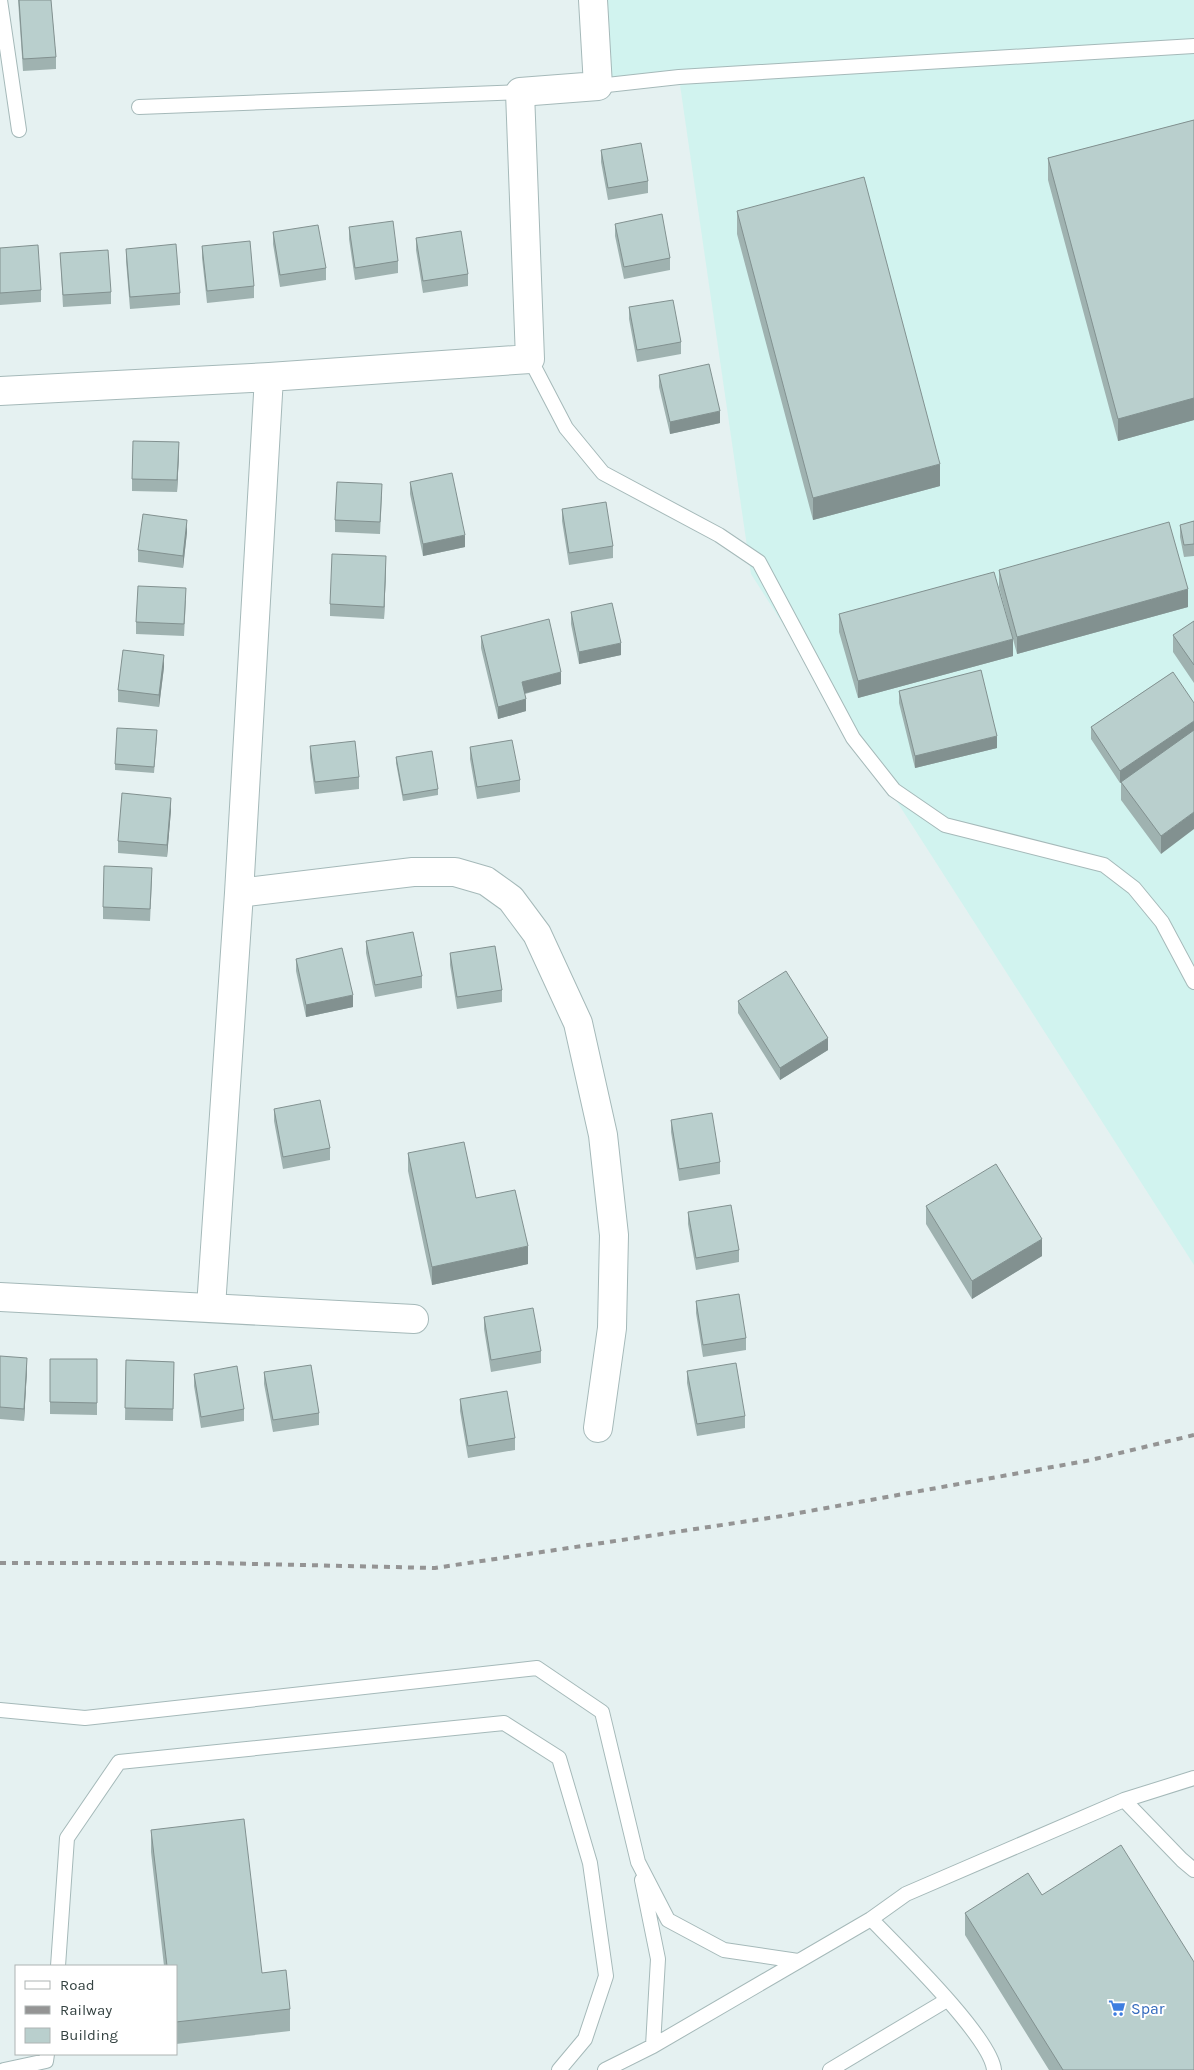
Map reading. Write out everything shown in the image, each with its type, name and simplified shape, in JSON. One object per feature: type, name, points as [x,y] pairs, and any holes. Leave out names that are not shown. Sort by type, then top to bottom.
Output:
[{"type":"street","points":[[0,391],[269,377],[530,359],[520,92],[598,86],[593,0]]},
{"type":"street","points":[[211,1307],[239,893],[269,377]]},
{"type":"street","points":[[239,893],[413,872],[455,872],[486,881],[511,900],[537,934],[578,1023],[603,1135],[614,1234],[612,1319],[598,1428]]},
{"type":"street","points":[[0,1297],[414,1319]]},
{"type":"lane","points":[[0,0],[19,130]]},
{"type":"lane","points":[[598,86],[679,77],[1194,46]]},
{"type":"lane","points":[[139,107],[520,92]]},
{"type":"lane","points":[[530,359],[566,428],[603,473],[719,535],[759,562],[853,738],[894,790],[945,825],[1104,865],[1134,888],[1162,922],[1194,982]]},
{"type":"lane","points":[[0,1710],[85,1718],[537,1668],[602,1712],[638,1862],[658,1959],[653,2046]]},
{"type":"lane","points":[[58,1965],[67,1838],[119,1762],[504,1723],[559,1758],[590,1863],[606,1976],[585,2039],[559,2070]]},
{"type":"lane","points":[[605,2070],[653,2046],[871,1919],[906,1894],[1124,1800],[1194,1778]]},
{"type":"lane","points":[[1124,1800],[1194,1870]]},
{"type":"lane","points":[[638,1862],[668,1920],[724,1950],[798,1961]]},
{"type":"lane","points":[[871,1919],[948,2000],[985,2047],[994,2070]]},
{"type":"lane","points":[[830,2070],[948,2000]]},
{"type":"lane","points":[[4,2070],[46,2061],[47,2055]]},
{"type":"shaded area","points":[[593,0],[1194,0],[1194,1265],[751,574],[679,78],[598,86]]},
{"type":"building","points":[[19,0],[51,0],[56,57],[23,59]]},
{"type":"building","points":[[1194,120],[1194,398],[1118,419],[1048,158]]},
{"type":"building","points":[[641,143],[648,181],[608,188],[601,150]]},
{"type":"building","points":[[864,177],[940,464],[813,498],[737,211]]},
{"type":"building","points":[[662,214],[670,258],[624,267],[615,224]]},
{"type":"building","points":[[393,221],[398,261],[355,268],[349,227]]},
{"type":"building","points":[[318,225],[326,268],[280,275],[273,232]]},
{"type":"building","points":[[461,231],[468,274],[423,281],[416,238]]},
{"type":"building","points":[[250,241],[254,286],[207,291],[202,246]]},
{"type":"building","points":[[176,244],[180,293],[130,297],[126,249]]},
{"type":"building","points":[[38,245],[41,290],[0,293],[0,248]]},
{"type":"building","points":[[108,250],[111,292],[63,295],[60,253]]},
{"type":"building","points":[[673,300],[681,342],[637,350],[629,307]]},
{"type":"building","points":[[709,364],[720,411],[670,422],[659,375]]},
{"type":"building","points":[[133,441],[179,442],[177,480],[132,479]]},
{"type":"building","points":[[452,473],[465,535],[423,544],[410,482]]},
{"type":"building","points":[[337,482],[382,484],[380,522],[335,520]]},
{"type":"building","points":[[606,502],[613,546],[569,553],[562,509]]},
{"type":"building","points":[[143,514],[187,520],[183,556],[138,550]]},
{"type":"building","points":[[1194,521],[1194,544],[1184,545],[1180,525]]},
{"type":"building","points":[[1169,522],[1188,589],[1017,637],[999,570]]},
{"type":"building","points":[[332,554],[386,556],[384,607],[330,604]]},
{"type":"building","points":[[994,572],[1013,639],[858,681],[839,614]]},
{"type":"building","points":[[138,586],[186,588],[184,624],[136,622]]},
{"type":"building","points":[[612,603],[621,643],[579,652],[571,612]]},
{"type":"building","points":[[549,619],[561,672],[522,682],[526,699],[498,707],[481,636]]},
{"type":"building","points":[[1194,621],[1194,665],[1173,635]]},
{"type":"building","points":[[123,650],[164,655],[159,695],[118,690]]},
{"type":"building","points":[[981,670],[997,736],[915,756],[899,691]]},
{"type":"building","points":[[1173,672],[1194,703],[1194,721],[1120,771],[1091,727]]},
{"type":"building","points":[[117,728],[157,730],[154,767],[115,764]]},
{"type":"building","points":[[1194,730],[1194,812],[1161,836],[1121,782]]},
{"type":"building","points":[[512,740],[520,780],[477,787],[470,747]]},
{"type":"building","points":[[355,741],[359,777],[315,782],[310,746]]},
{"type":"building","points":[[432,751],[438,789],[403,795],[396,757]]},
{"type":"building","points":[[122,793],[171,798],[167,845],[118,841]]},
{"type":"building","points":[[104,866],[152,868],[150,909],[103,907]]},
{"type":"building","points":[[413,932],[422,976],[375,985],[366,941]]},
{"type":"building","points":[[495,946],[502,990],[457,997],[450,953]]},
{"type":"building","points":[[342,948],[353,995],[306,1005],[296,959]]},
{"type":"building","points":[[786,971],[828,1038],[780,1068],[738,1001]]},
{"type":"building","points":[[320,1100],[330,1148],[283,1157],[274,1109]]},
{"type":"building","points":[[712,1113],[720,1162],[679,1169],[671,1120]]},
{"type":"building","points":[[464,1142],[476,1198],[515,1190],[528,1246],[432,1267],[408,1153]]},
{"type":"building","points":[[996,1164],[1042,1239],[972,1281],[926,1206]]},
{"type":"building","points":[[731,1205],[739,1250],[696,1258],[688,1212]]},
{"type":"building","points":[[739,1294],[746,1338],[703,1345],[696,1301]]},
{"type":"building","points":[[533,1308],[541,1351],[491,1360],[484,1317]]},
{"type":"building","points":[[0,1356],[27,1358],[24,1409],[0,1407]]},
{"type":"building","points":[[50,1359],[97,1359],[97,1403],[50,1402]]},
{"type":"building","points":[[126,1360],[174,1362],[173,1409],[125,1408]]},
{"type":"building","points":[[736,1363],[745,1416],[697,1424],[687,1371]]},
{"type":"building","points":[[311,1365],[319,1413],[273,1420],[264,1372]]},
{"type":"building","points":[[237,1366],[244,1409],[201,1417],[194,1374]]},
{"type":"building","points":[[507,1391],[515,1438],[468,1446],[460,1399]]},
{"type":"building","points":[[244,1819],[262,1973],[286,1970],[290,2009],[178,2022],[178,1965],[167,1965],[151,1830]]},
{"type":"building","points":[[1121,1845],[1194,1962],[1194,2070],[1063,2070],[965,1913],[1028,1873],[1042,1895]]},
{"type":"railway","points":[[0,1563],[213,1563],[435,1568],[782,1516],[1091,1460],[1194,1435]]},
{"type":"place","name":"Spar","points":[[1117,2008]]}]
